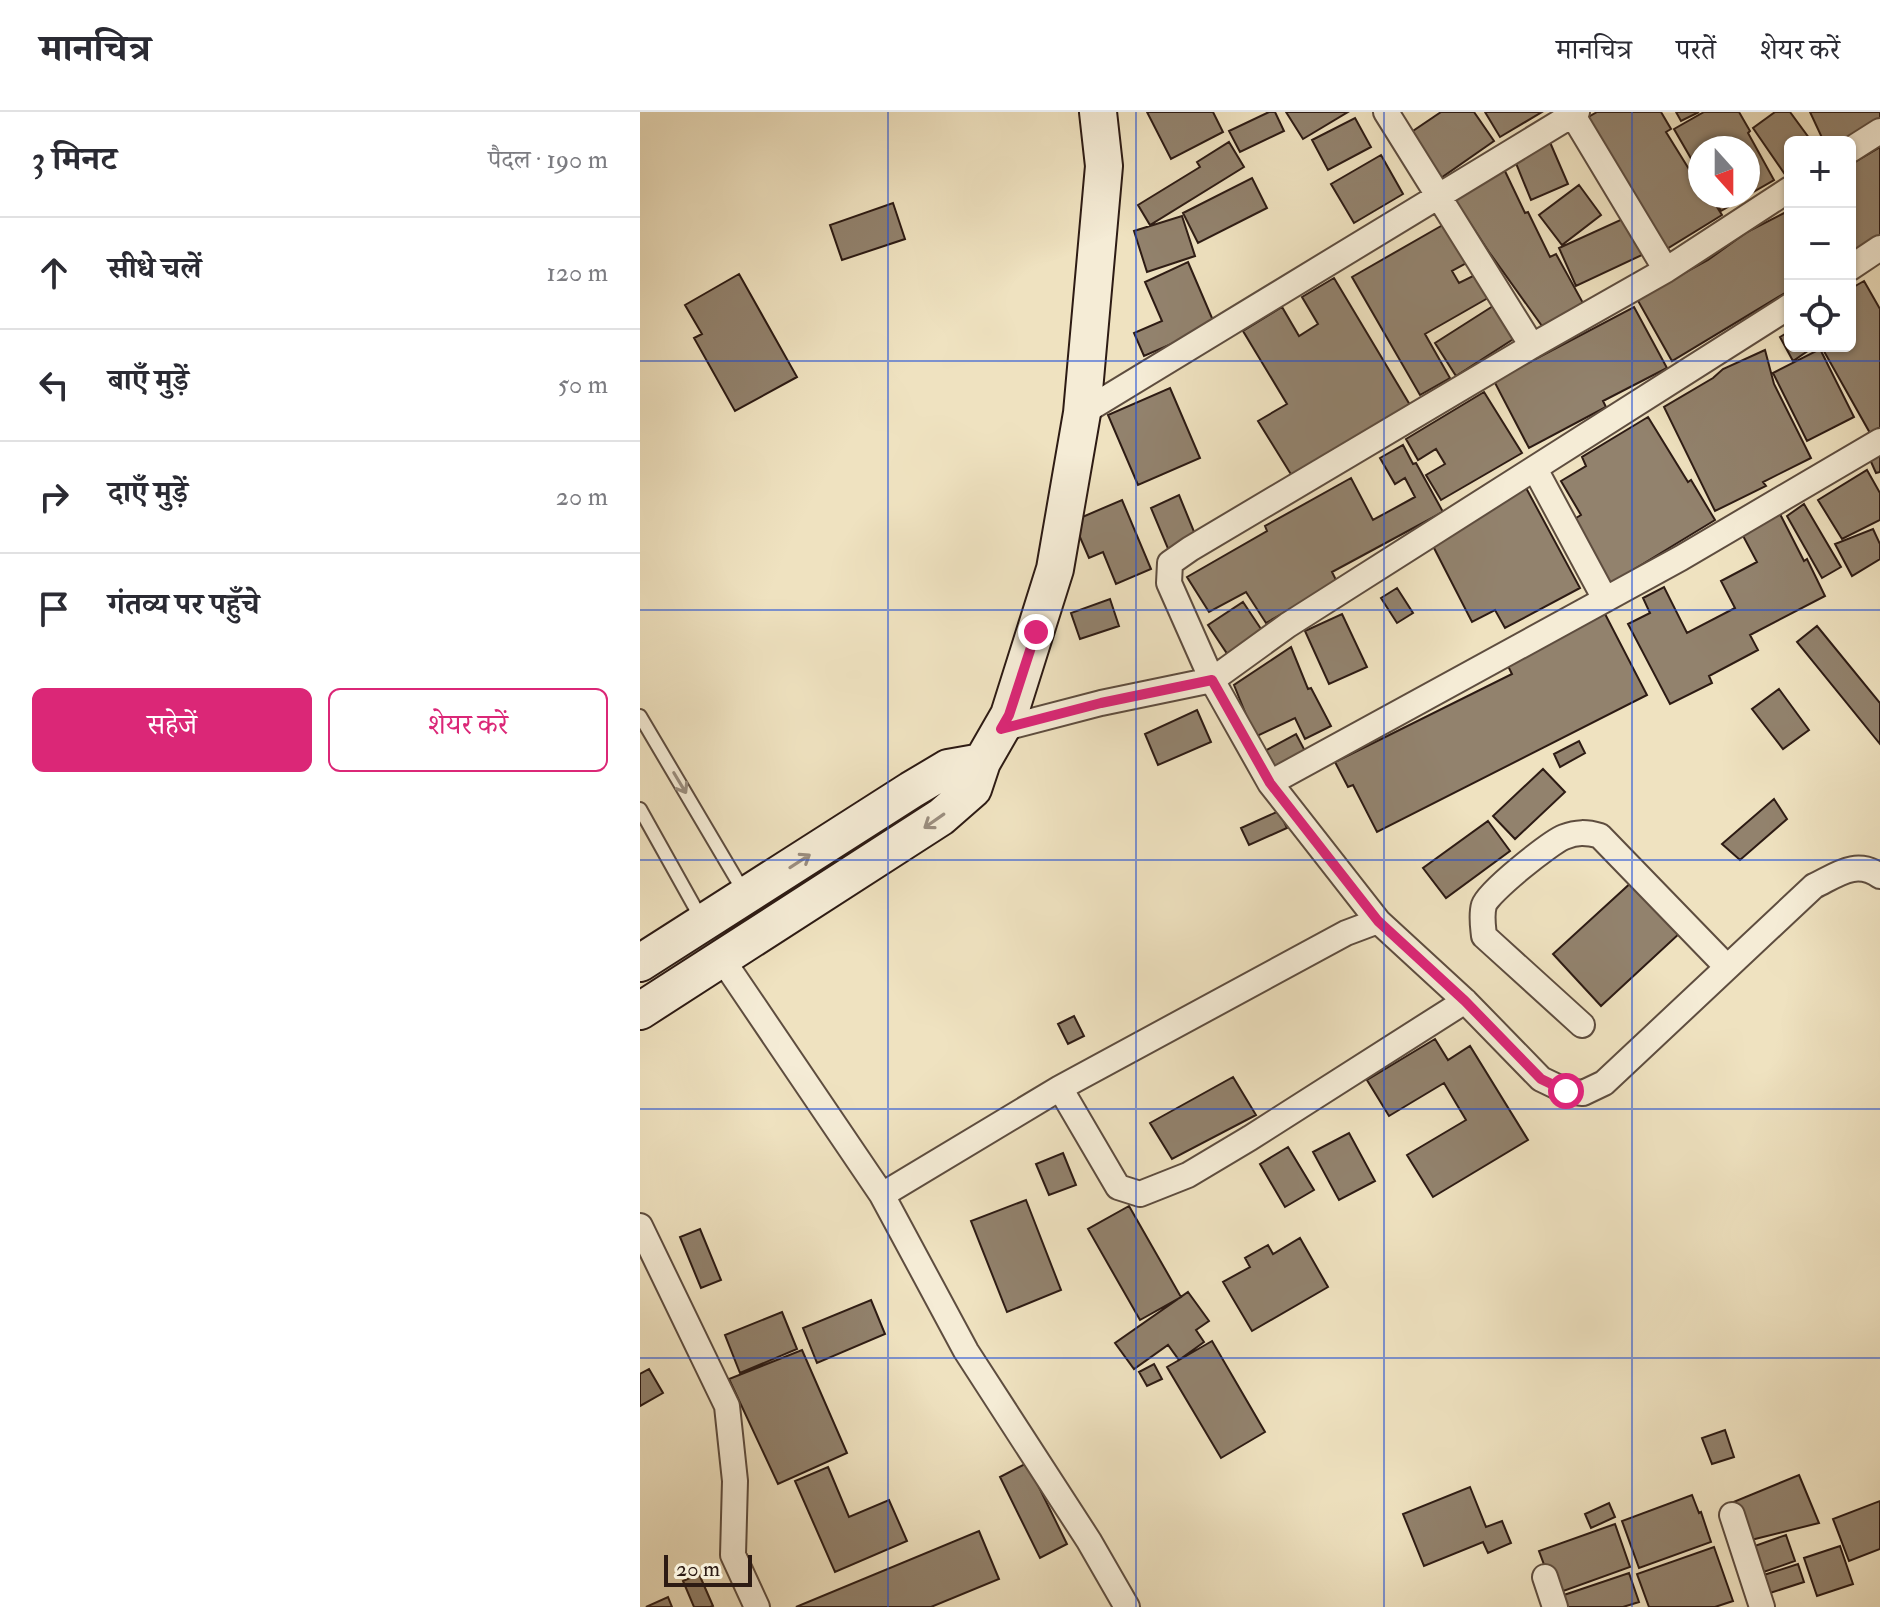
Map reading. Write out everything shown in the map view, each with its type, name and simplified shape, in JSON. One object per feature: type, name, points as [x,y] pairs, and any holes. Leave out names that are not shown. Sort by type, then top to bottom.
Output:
[{"type":"street","points":[[640,1011],[941,817],[973,789],[982,762],[1009,715],[1055,569],[1082,413],[1104,166],[1098,112]]},
{"type":"street","points":[[1386,112],[1532,346]]},
{"type":"street","points":[[1082,413],[1573,113],[1666,270]]},
{"type":"street","points":[[1856,146],[1880,131]]},
{"type":"street","points":[[1784,193],[1666,270],[1190,549],[1170,563],[1169,583],[1212,680],[1270,783],[1378,921],[1465,1001],[1541,1079],[1566,1091],[1583,1093],[1604,1083],[1814,886],[1851,868],[1870,869],[1880,876]]},
{"type":"street","points":[[1856,264],[1880,248]]},
{"type":"street","points":[[1001,729],[1101,703],[1212,680],[1288,625],[1784,310]]},
{"type":"street","points":[[1270,783],[1681,558],[1880,441]]},
{"type":"street","points":[[1535,469],[1605,599]]},
{"type":"street","points":[[640,963],[948,768],[982,762]]},
{"type":"street","points":[[1582,1025],[1484,936],[1482,921],[1484,902],[1560,838],[1584,831],[1600,836],[1727,967]]},
{"type":"street","points":[[882,1195],[1060,1088],[1346,933],[1378,921]]},
{"type":"street","points":[[722,959],[882,1195],[966,1351],[1089,1541],[1127,1607]]},
{"type":"street","points":[[1060,1088],[1118,1187],[1140,1194],[1188,1175],[1465,1001]]},
{"type":"street","points":[[640,1226],[727,1406],[735,1481],[733,1555],[757,1607]]},
{"type":"street","points":[[1732,1515],[1762,1607]]},
{"type":"street","points":[[1545,1577],[1555,1607]]},
{"type":"lane","points":[[640,716],[746,895]]},
{"type":"lane","points":[[640,809],[704,922]]},
{"type":"building","points":[[1147,112],[1213,112],[1223,132],[1171,159]]},
{"type":"building","points":[[1275,112],[1284,131],[1240,152],[1229,131]]},
{"type":"building","points":[[1286,112],[1348,112],[1303,139]]},
{"type":"building","points":[[1441,112],[1474,112],[1494,141],[1438,180],[1407,135]]},
{"type":"building","points":[[1485,112],[1542,112],[1500,137]]},
{"type":"building","points":[[1597,112],[1661,112],[1671,129],[1666,132],[1688,168],[1688,208],[1718,208],[1722,215],[1665,250],[1585,119]]},
{"type":"building","points":[[1676,112],[1699,112],[1681,121]]},
{"type":"building","points":[[1704,112],[1739,112],[1750,131],[1750,136],[1688,136],[1688,153],[1674,129]]},
{"type":"building","points":[[1775,112],[1790,112],[1808,136],[1784,136],[1784,173],[1753,128]]},
{"type":"building","points":[[1810,112],[1880,112],[1880,121],[1853,136],[1821,136]]},
{"type":"building","points":[[1355,118],[1371,147],[1328,170],[1312,140]]},
{"type":"building","points":[[1549,140],[1568,184],[1531,200],[1513,156]]},
{"type":"building","points":[[1229,142],[1244,167],[1150,225],[1138,205],[1200,167],[1197,162]]},
{"type":"building","points":[[1880,147],[1880,236],[1856,250],[1856,208],[1856,161]]},
{"type":"building","points":[[1381,155],[1403,194],[1354,223],[1331,184]]},
{"type":"building","points":[[1760,155],[1774,180],[1760,188]]},
{"type":"building","points":[[1503,167],[1550,257],[1556,254],[1583,303],[1542,326],[1453,197]]},
{"type":"building","points":[[1252,178],[1267,208],[1198,243],[1183,213]]},
{"type":"building","points":[[1579,185],[1601,215],[1562,245],[1539,215]]},
{"type":"building","points":[[893,203],[905,239],[842,260],[830,225]]},
{"type":"building","points":[[1784,213],[1784,294],[1672,361],[1637,299],[1708,260],[1747,232]]},
{"type":"building","points":[[1182,216],[1195,256],[1147,272],[1134,231]]},
{"type":"building","points":[[1627,217],[1644,254],[1576,286],[1559,248]]},
{"type":"building","points":[[1448,222],[1470,261],[1452,271],[1459,283],[1475,275],[1488,298],[1425,334],[1450,378],[1420,395],[1352,277]]},
{"type":"building","points":[[1188,262],[1215,325],[1144,356],[1134,333],[1162,321],[1145,282]]},
{"type":"building","points":[[739,274],[797,377],[735,411],[694,338],[702,334],[685,305]]},
{"type":"building","points":[[1334,278],[1410,405],[1292,476],[1258,421],[1287,404],[1243,331],[1282,307],[1299,336],[1318,324],[1302,297]]},
{"type":"building","points":[[1864,281],[1880,309],[1880,427],[1870,433],[1824,352],[1856,352],[1856,286]]},
{"type":"building","points":[[1493,306],[1515,338],[1456,376],[1435,343]]},
{"type":"building","points":[[1634,307],[1667,368],[1603,401],[1606,407],[1529,448],[1494,381]]},
{"type":"building","points":[[1765,350],[1774,384],[1811,458],[1763,482],[1766,486],[1715,511],[1664,407],[1723,369]]},
{"type":"building","points":[[1788,352],[1806,352],[1793,361]]},
{"type":"building","points":[[1814,352],[1822,352],[1854,417],[1807,441],[1773,373]]},
{"type":"building","points":[[1170,388],[1200,458],[1138,485],[1108,415]]},
{"type":"building","points":[[1484,392],[1522,453],[1441,500],[1426,475],[1445,464],[1436,449],[1418,460],[1406,439]]},
{"type":"building","points":[[1648,417],[1715,520],[1610,584],[1571,521],[1581,515],[1561,481],[1586,466],[1582,457]]},
{"type":"building","points":[[1403,445],[1443,512],[1332,572],[1337,582],[1266,623],[1246,592],[1209,612],[1187,577],[1267,531],[1265,526],[1351,478],[1373,520],[1415,497],[1405,478],[1395,484],[1380,458]]},
{"type":"building","points":[[1880,451],[1880,472],[1876,473],[1868,455]]},
{"type":"building","points":[[1867,470],[1880,493],[1880,520],[1842,539],[1818,500]]},
{"type":"building","points":[[1525,486],[1580,588],[1505,628],[1495,610],[1472,622],[1433,546]]},
{"type":"building","points":[[1179,495],[1197,539],[1169,551],[1151,508]]},
{"type":"building","points":[[1122,500],[1151,569],[1116,584],[1103,552],[1089,558],[1073,521]]},
{"type":"building","points":[[1804,504],[1841,567],[1822,578],[1787,516]]},
{"type":"building","points":[[1780,514],[1825,596],[1750,635],[1758,650],[1709,676],[1712,683],[1670,704],[1628,624],[1650,613],[1643,598],[1664,587],[1687,633],[1735,608],[1721,581],[1757,562],[1742,534]]},
{"type":"building","points":[[1873,529],[1880,544],[1880,559],[1852,576],[1835,544]]},
{"type":"building","points":[[1397,588],[1413,613],[1397,623],[1381,598]]},
{"type":"building","points":[[1110,599],[1119,626],[1080,639],[1071,613]]},
{"type":"building","points":[[1243,602],[1265,635],[1230,658],[1208,625]]},
{"type":"building","points":[[1604,612],[1647,695],[1377,832],[1353,785],[1348,787],[1335,762],[1512,674],[1506,662]]},
{"type":"building","points":[[1342,614],[1367,667],[1329,684],[1305,631]]},
{"type":"building","points":[[1817,626],[1880,703],[1880,744],[1797,642]]},
{"type":"building","points":[[1291,647],[1308,689],[1311,688],[1331,726],[1305,739],[1295,718],[1255,737],[1234,685]]},
{"type":"building","points":[[1779,689],[1809,730],[1783,749],[1752,709]]},
{"type":"building","points":[[1197,710],[1211,742],[1158,765],[1145,734]]},
{"type":"building","points":[[1296,734],[1305,751],[1270,770],[1261,753]]},
{"type":"building","points":[[1579,741],[1585,753],[1560,767],[1554,754]]},
{"type":"building","points":[[1543,769],[1565,792],[1515,839],[1493,816]]},
{"type":"building","points":[[1774,799],[1787,819],[1740,860],[1722,844]]},
{"type":"building","points":[[1279,811],[1287,828],[1249,845],[1241,828]]},
{"type":"building","points":[[1488,821],[1510,851],[1446,898],[1423,868]]},
{"type":"building","points":[[1634,880],[1681,932],[1601,1006],[1553,954]]},
{"type":"building","points":[[1074,1016],[1084,1036],[1068,1044],[1058,1024]]},
{"type":"building","points":[[1435,1039],[1448,1060],[1470,1046],[1528,1140],[1433,1197],[1407,1155],[1466,1120],[1444,1083],[1389,1116],[1367,1080]]},
{"type":"building","points":[[1233,1077],[1256,1115],[1172,1159],[1150,1123]]},
{"type":"building","points":[[1349,1133],[1375,1181],[1339,1200],[1313,1152]]},
{"type":"building","points":[[1288,1147],[1314,1190],[1285,1207],[1260,1164]]},
{"type":"building","points":[[1063,1153],[1076,1185],[1049,1195],[1036,1164]]},
{"type":"building","points":[[1026,1200],[1061,1290],[1007,1312],[971,1221]]},
{"type":"building","points":[[1129,1206],[1181,1297],[1140,1320],[1088,1229]]},
{"type":"building","points":[[700,1229],[721,1280],[701,1288],[680,1237]]},
{"type":"building","points":[[1300,1238],[1328,1287],[1252,1331],[1223,1282],[1250,1267],[1245,1258],[1268,1245],[1273,1254]]},
{"type":"building","points":[[1188,1292],[1209,1321],[1196,1330],[1204,1342],[1179,1360],[1168,1345],[1134,1369],[1115,1343]]},
{"type":"building","points":[[871,1300],[885,1334],[817,1363],[803,1328]]},
{"type":"building","points":[[782,1312],[797,1349],[740,1373],[725,1335]]},
{"type":"building","points":[[1212,1341],[1265,1432],[1221,1458],[1167,1367]]},
{"type":"building","points":[[802,1350],[847,1453],[778,1484],[729,1379]]},
{"type":"building","points":[[1154,1364],[1162,1379],[1147,1386],[1139,1372]]},
{"type":"building","points":[[649,1369],[663,1393],[640,1406],[640,1374]]},
{"type":"building","points":[[1725,1430],[1734,1457],[1712,1464],[1702,1438]]},
{"type":"building","points":[[1027,1463],[1067,1544],[1040,1558],[1000,1477]]},
{"type":"building","points":[[828,1467],[849,1517],[889,1500],[907,1541],[835,1572],[795,1481]]},
{"type":"building","points":[[1799,1475],[1819,1523],[1747,1541],[1731,1503]]},
{"type":"building","points":[[1470,1487],[1486,1527],[1502,1521],[1511,1543],[1488,1553],[1483,1542],[1424,1566],[1403,1514]]},
{"type":"building","points":[[1692,1495],[1711,1542],[1639,1568],[1622,1521]]},
{"type":"building","points":[[1880,1501],[1880,1549],[1849,1561],[1833,1519]]},
{"type":"building","points":[[1609,1503],[1615,1517],[1591,1528],[1585,1514]]},
{"type":"building","points":[[1615,1524],[1630,1567],[1555,1594],[1539,1551]]},
{"type":"building","points":[[979,1531],[999,1579],[931,1607],[796,1607]]},
{"type":"building","points":[[1786,1535],[1795,1561],[1755,1575],[1746,1549]]},
{"type":"building","points":[[1840,1546],[1853,1584],[1817,1596],[1804,1558]]},
{"type":"building","points":[[1714,1547],[1733,1601],[1715,1607],[1649,1607],[1637,1574]]},
{"type":"building","points":[[1798,1564],[1804,1582],[1770,1593],[1764,1575]]},
{"type":"building","points":[[1629,1573],[1639,1602],[1623,1607],[1558,1607],[1555,1598]]},
{"type":"building","points":[[699,1574],[713,1606],[694,1607],[683,1581]]},
{"type":"building","points":[[668,1597],[672,1607],[646,1607]]},
{"type":"route","points":[[1036,632],[1009,715],[1001,729],[1101,703],[1212,680],[1270,783],[1378,921],[1465,1001],[1541,1079],[1566,1091]]}]
